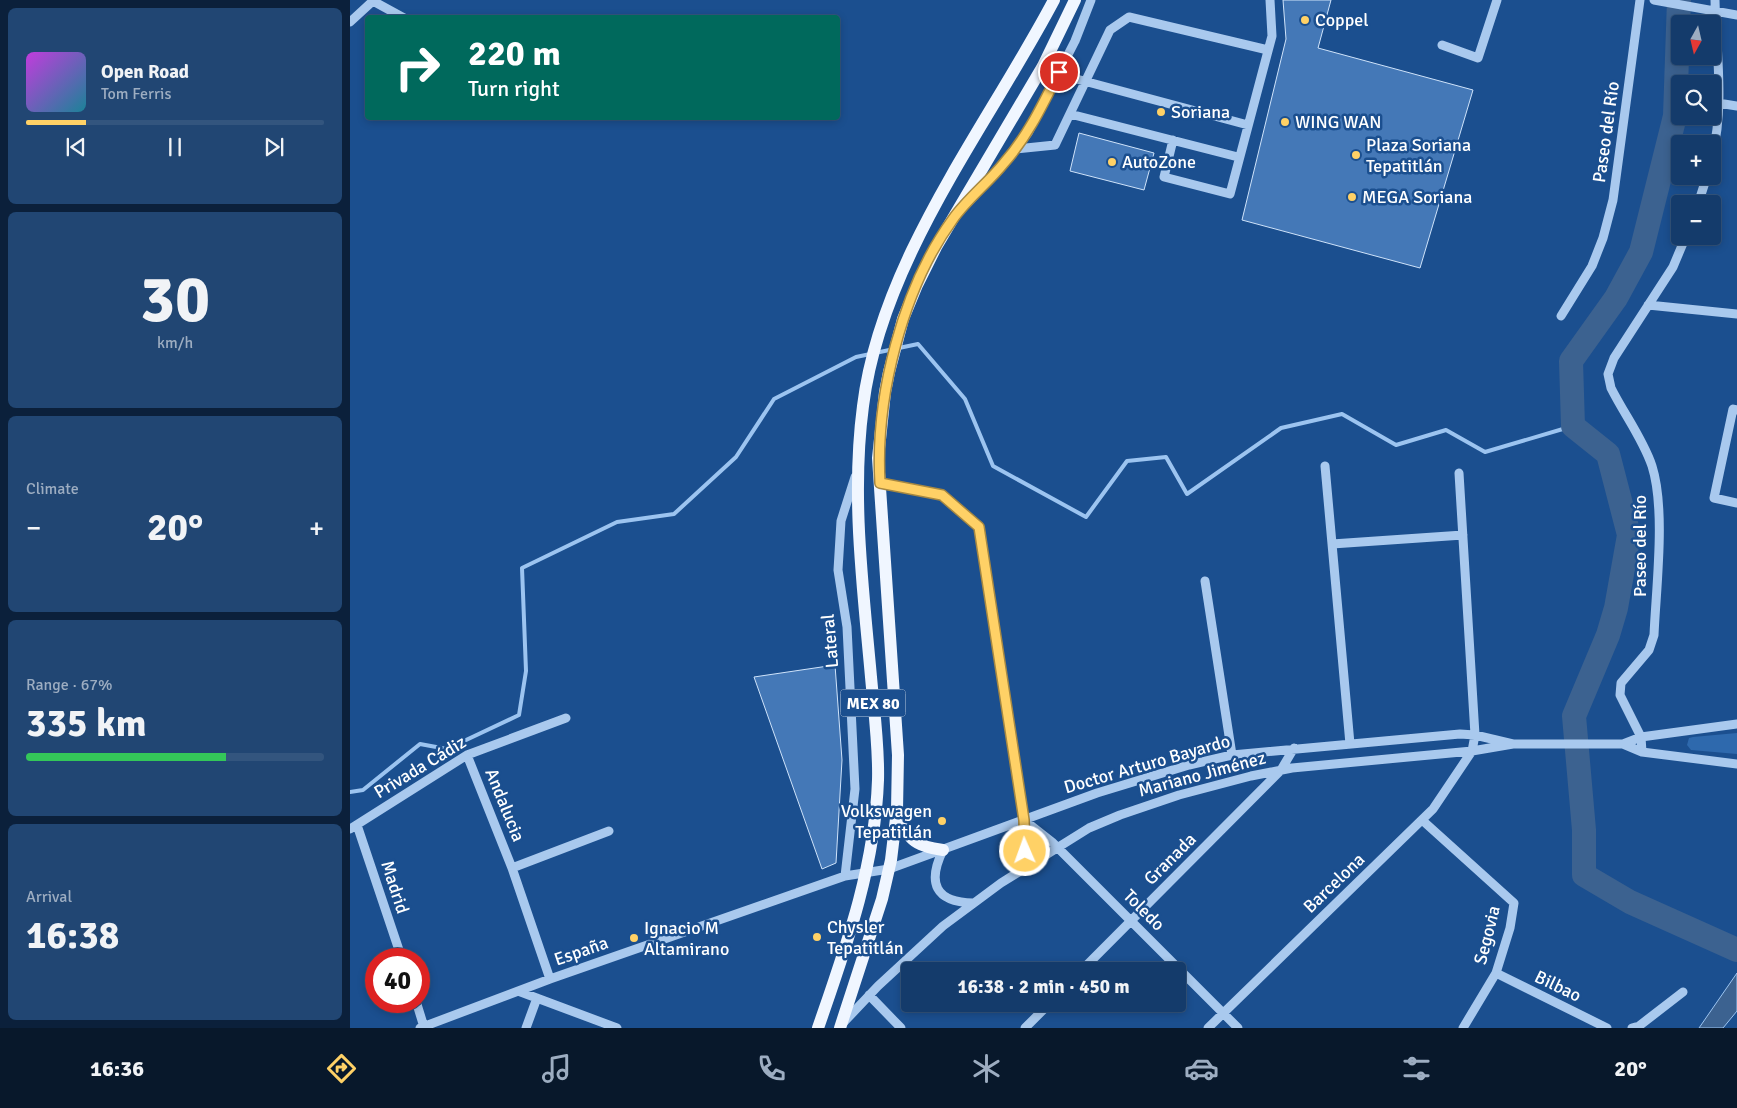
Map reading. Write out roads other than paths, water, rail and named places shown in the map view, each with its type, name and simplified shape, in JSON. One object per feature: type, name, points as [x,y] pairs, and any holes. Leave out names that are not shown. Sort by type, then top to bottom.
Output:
[{"type":"main road","name":"MEX 80","points":[[818,1028],[844,953],[867,872],[876,820],[878,777],[858,527],[859,466],[863,406],[870,370],[897,280],[923,228],[1054,0]]},
{"type":"main road","name":"MEX 80","points":[[841,1026],[882,899],[889,869],[897,810],[898,755],[878,458],[889,372],[903,319],[917,285],[953,219],[1043,66],[1075,0]]},
{"type":"main road","points":[[897,810],[905,830],[916,844],[926,848],[943,850]]},
{"type":"street","points":[[350,22],[374,0],[399,15]]},
{"type":"street","points":[[953,219],[1028,133],[1059,72],[1091,0]]},
{"type":"street","points":[[1173,140],[1164,176],[1230,194],[1238,157],[1272,36],[1270,0]]},
{"type":"street","points":[[1442,46],[1478,58],[1497,0]]},
{"type":"street","name":"Paseo del Río","points":[[1561,316],[1586,280],[1603,238],[1617,176],[1640,0]]},
{"type":"street","points":[[1654,0],[1737,15]]},
{"type":"street","points":[[1715,0],[1717,75]]},
{"type":"street","points":[[1015,149],[1055,145],[1110,30],[1129,17],[1268,50]]},
{"type":"street","points":[[1069,77],[1248,125]]},
{"type":"street","points":[[1721,103],[1737,106]]},
{"type":"street","points":[[1070,114],[1238,157]]},
{"type":"street","name":"Paseo del Río","points":[[1642,752],[1641,737],[1620,695],[1621,683],[1649,650],[1654,635],[1659,518],[1657,492],[1652,466],[1610,388],[1608,374],[1614,358],[1673,266],[1682,245]]},
{"type":"street","points":[[1648,305],[1737,314]]},
{"type":"street","points":[[1737,410],[1733,410],[1714,498],[1737,503]]},
{"type":"street","name":"Lateral","points":[[844,876],[855,789],[847,626],[838,570],[841,521],[859,466]]},
{"type":"street","points":[[1325,466],[1350,744]]},
{"type":"street","points":[[1459,473],[1475,734],[1472,751]]},
{"type":"street","points":[[880,483],[942,495],[979,527],[1024,820],[1026,846],[1018,872]]},
{"type":"street","points":[[1332,544],[1463,536]]},
{"type":"street","points":[[1205,581],[1232,755]]},
{"type":"street","name":"Privada Cádiz","points":[[354,827],[468,755],[566,718]]},
{"type":"street","points":[[1619,744],[1641,737],[1737,724]]},
{"type":"street","name":"Doctor Arturo Bayardo","points":[[867,872],[889,869],[1141,779],[1232,755],[1294,748],[1475,734],[1513,744]]},
{"type":"street","name":"Mariano Jiménez","points":[[841,1026],[869,995],[943,926],[973,903],[1018,872],[1089,828],[1151,804],[1251,776],[1281,770],[1472,751],[1513,744],[1619,744],[1642,752],[1737,764]]},
{"type":"street","name":"Granada","points":[[1090,962],[1281,770],[1294,748]]},
{"type":"street","name":"Barcelona","points":[[1208,1028],[1434,810],[1472,751]]},
{"type":"street","name":"Andalucia","points":[[468,755],[512,868],[550,979]]},
{"type":"street","name":"Toledo","points":[[1024,820],[1057,847],[1238,1028]]},
{"type":"street","name":"Segovia","points":[[1422,820],[1514,903],[1510,928],[1496,973],[1463,1028]]},
{"type":"street","name":"Madrid","points":[[354,827],[398,948]]},
{"type":"street","name":"Andalucia","points":[[512,868],[609,831]]},
{"type":"street","points":[[943,850],[934,874],[938,890],[952,901],[973,903]]},
{"type":"street","name":"España","points":[[422,1027],[550,979],[844,876],[867,872]]},
{"type":"street","name":"Bilbao","points":[[1496,973],[1607,1028]]},
{"type":"street","points":[[518,991],[617,1028]]},
{"type":"street","points":[[1632,1028],[1639,1026],[1683,992]]},
{"type":"street","points":[[869,995],[901,1028]]},
{"type":"street","points":[[526,1028],[537,998]]},
{"type":"street","points":[[1025,1028],[1041,1012]]},
{"type":"street","points":[[419,1013],[422,1027]]},
{"type":"waterway","points":[[1679,0],[1675,116],[1641,252],[1616,298],[1571,361],[1573,426],[1608,454],[1629,535],[1616,608],[1608,635],[1574,716],[1584,830],[1584,875],[1630,902],[1737,950]]},
{"type":"waterway","points":[[350,792],[363,790],[420,744],[447,749],[519,715],[526,671],[522,568],[617,522],[674,514],[736,457],[774,399],[856,357],[918,344],[965,399],[993,466],[1086,517],[1127,461],[1166,457],[1187,494],[1281,428],[1342,414],[1396,445],[1446,430],[1485,452],[1573,426]]},
{"type":"place","name":"Coppel","points":[[1305,20]]},
{"type":"place","name":"Soriana","points":[[1161,112]]},
{"type":"place","name":"WING WAN","points":[[1285,122]]},
{"type":"place","name":"Plaza Soriana Tepatitlán","points":[[1356,155]]},
{"type":"place","name":"AutoZone","points":[[1112,162]]},
{"type":"place","name":"MEGA Soriana","points":[[1352,197]]},
{"type":"place","name":"Volkswagen Tepatitlán","points":[[942,821]]},
{"type":"place","name":"Chysler Tepatitlán","points":[[817,937]]},
{"type":"place","name":"Ignacio M Altamirano","points":[[634,938]]}]
